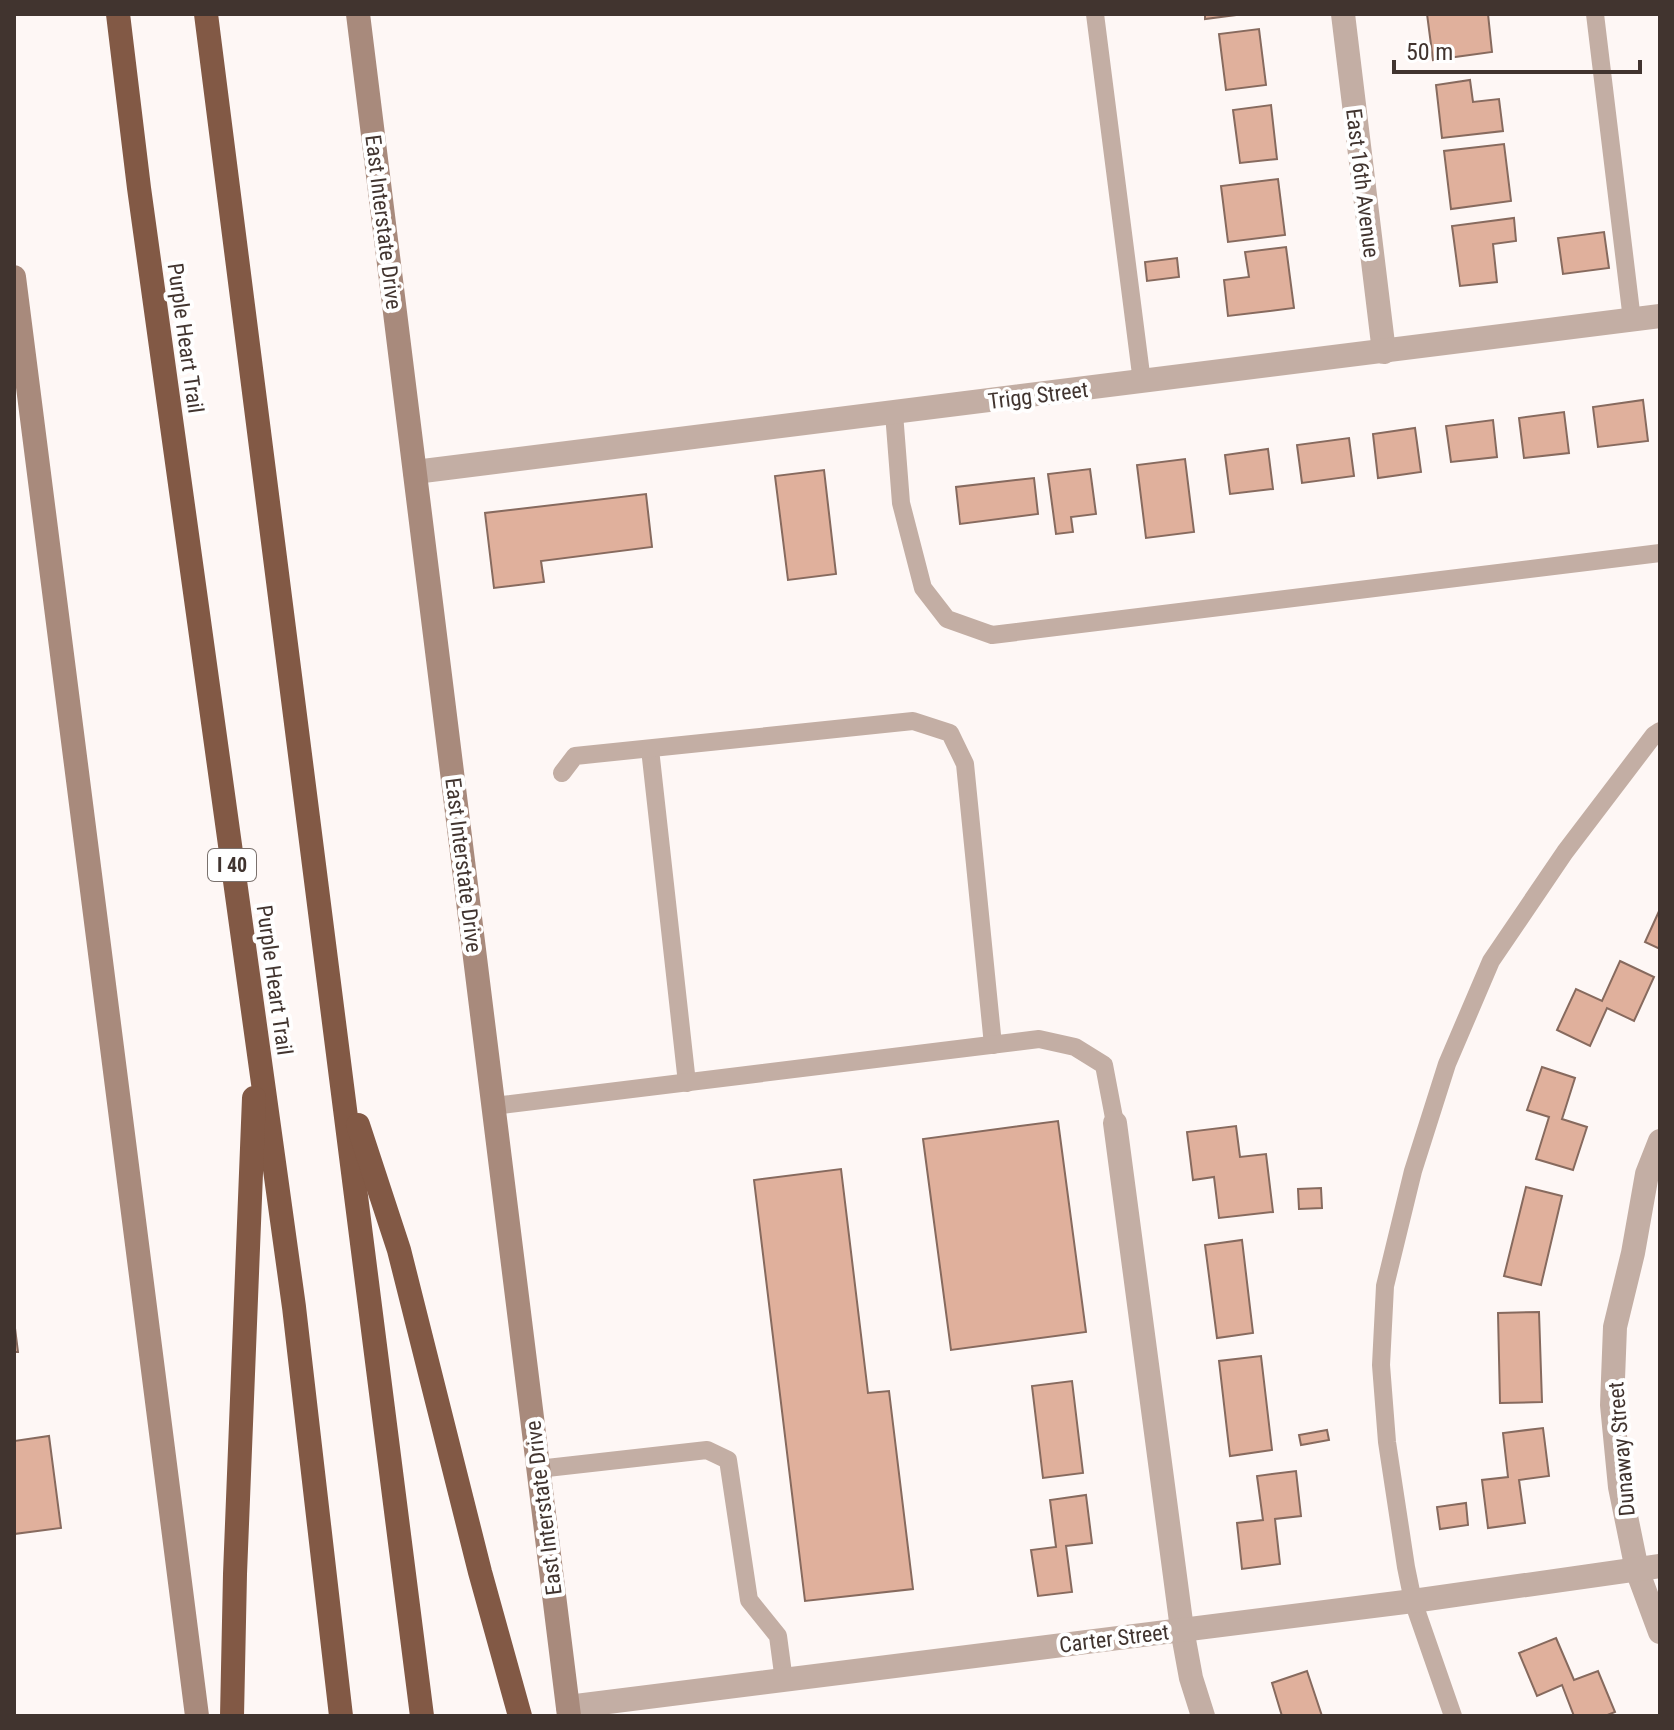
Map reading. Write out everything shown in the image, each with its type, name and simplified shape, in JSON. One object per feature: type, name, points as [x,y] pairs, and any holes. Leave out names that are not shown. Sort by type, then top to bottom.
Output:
[{"type":"highway","name":"Purple Heart Trail","points":[[118,14],[143,219],[294,1307],[341,1716]]},
{"type":"highway","points":[[206,14],[422,1716]]},
{"type":"highway","points":[[232,1716],[256,1036]]},
{"type":"highway","points":[[340,1070],[399,1250],[480,1572],[520,1716]]},
{"type":"main road","name":"East Interstate Drive","points":[[358,14],[568,1712]]},
{"type":"main road","points":[[14,277],[197,1716]]},
{"type":"street","name":"East 16th Avenue","points":[[1343,14],[1384,352]]},
{"type":"street","name":"Trigg Street","points":[[415,472],[1660,316]]},
{"type":"street","points":[[1115,1123],[1182,1629],[1191,1678],[1203,1716]]},
{"type":"street","name":"Dunaway Street","points":[[1660,1141],[1647,1174],[1633,1253],[1615,1327],[1612,1405],[1620,1487],[1648,1568],[1660,1632]]},
{"type":"street","name":"Carter Street","points":[[568,1712],[1648,1568]]},
{"type":"lane","points":[[1095,14],[1142,382]]},
{"type":"lane","points":[[1595,14],[1632,320]]},
{"type":"lane","points":[[894,413],[901,503],[923,588],[947,619],[992,635],[1660,553]]},
{"type":"lane","points":[[562,773],[575,756],[913,721],[950,733],[965,764],[993,1045]]},
{"type":"lane","points":[[1453,1716],[1413,1601],[1387,1442],[1381,1365],[1385,1286],[1413,1171],[1447,1064],[1491,961],[1565,852],[1660,731]]},
{"type":"lane","points":[[650,749],[687,1083]]},
{"type":"lane","points":[[494,1106],[1039,1039],[1075,1047],[1104,1065],[1115,1123]]},
{"type":"lane","points":[[538,1469],[707,1450],[728,1460],[749,1600],[778,1636],[784,1681]]},
{"type":"building","points":[[1205,14],[1244,14],[1205,19]]},
{"type":"building","points":[[1427,14],[1488,14],[1492,52],[1433,60]]},
{"type":"building","points":[[1259,29],[1266,85],[1226,90],[1219,34]]},
{"type":"building","points":[[1470,80],[1473,102],[1499,99],[1503,131],[1442,138],[1436,85]]},
{"type":"building","points":[[1271,105],[1277,159],[1240,163],[1233,110]]},
{"type":"building","points":[[1504,144],[1511,201],[1451,209],[1444,151]]},
{"type":"building","points":[[1278,179],[1285,235],[1228,242],[1221,186]]},
{"type":"building","points":[[1514,218],[1516,241],[1493,244],[1497,282],[1460,286],[1452,226]]},
{"type":"building","points":[[1604,232],[1609,268],[1563,274],[1558,238]]},
{"type":"building","points":[[1286,247],[1294,308],[1228,316],[1224,280],[1249,277],[1245,252]]},
{"type":"building","points":[[1177,258],[1179,277],[1147,281],[1145,262]]},
{"type":"building","points":[[1643,400],[1648,441],[1598,447],[1593,407]]},
{"type":"building","points":[[1564,412],[1569,453],[1524,458],[1519,418]]},
{"type":"building","points":[[1493,420],[1497,457],[1451,462],[1446,426]]},
{"type":"building","points":[[1415,428],[1421,472],[1378,478],[1373,434]]},
{"type":"building","points":[[1349,438],[1354,476],[1302,483],[1297,445]]},
{"type":"building","points":[[1268,449],[1273,489],[1230,494],[1225,455]]},
{"type":"building","points":[[1185,459],[1194,532],[1146,538],[1137,465]]},
{"type":"building","points":[[1090,469],[1096,514],[1071,517],[1073,532],[1056,534],[1048,474]]},
{"type":"building","points":[[824,470],[836,574],[788,580],[775,476]]},
{"type":"building","points":[[1034,478],[1038,514],[960,524],[956,487]]},
{"type":"building","points":[[646,494],[652,547],[541,561],[544,582],[494,588],[485,513]]},
{"type":"building","points":[[1660,909],[1660,949],[1645,942]]},
{"type":"building","points":[[1620,961],[1654,977],[1634,1021],[1607,1008],[1590,1046],[1557,1030],[1576,989],[1602,1001]]},
{"type":"building","points":[[1542,1067],[1575,1078],[1562,1119],[1587,1127],[1573,1170],[1536,1159],[1549,1117],[1527,1110]]},
{"type":"building","points":[[1058,1121],[1086,1332],[951,1350],[923,1139]]},
{"type":"building","points":[[1236,1126],[1240,1157],[1266,1154],[1273,1212],[1219,1218],[1214,1177],[1193,1180],[1187,1132]]},
{"type":"building","points":[[841,1169],[868,1393],[889,1391],[913,1589],[805,1601],[754,1180]]},
{"type":"building","points":[[1526,1187],[1562,1196],[1541,1285],[1504,1276]]},
{"type":"building","points":[[1321,1188],[1322,1208],[1299,1209],[1298,1189]]},
{"type":"building","points":[[1242,1240],[1253,1333],[1217,1338],[1205,1245]]},
{"type":"building","points":[[1539,1312],[1542,1402],[1500,1403],[1498,1313]]},
{"type":"building","points":[[14,1320],[18,1352],[14,1352]]},
{"type":"building","points":[[1261,1356],[1272,1450],[1230,1456],[1219,1361]]},
{"type":"building","points":[[1072,1381],[1083,1473],[1043,1478],[1032,1386]]},
{"type":"building","points":[[1543,1428],[1549,1476],[1519,1480],[1525,1523],[1488,1528],[1482,1480],[1508,1477],[1503,1433]]},
{"type":"building","points":[[1327,1430],[1329,1440],[1301,1445],[1299,1435]]},
{"type":"building","points":[[49,1436],[61,1528],[14,1534],[14,1441]]},
{"type":"building","points":[[1296,1471],[1301,1516],[1275,1519],[1280,1564],[1242,1569],[1237,1523],[1263,1520],[1257,1476]]},
{"type":"building","points":[[1086,1495],[1092,1543],[1066,1546],[1072,1592],[1038,1596],[1031,1550],[1056,1547],[1050,1500]]},
{"type":"building","points":[[1466,1503],[1468,1525],[1440,1529],[1437,1507]]},
{"type":"building","points":[[1556,1638],[1574,1680],[1598,1671],[1615,1712],[1605,1716],[1574,1716],[1562,1685],[1537,1696],[1519,1653]]},
{"type":"building","points":[[1307,1671],[1322,1716],[1282,1716],[1272,1683]]}]
